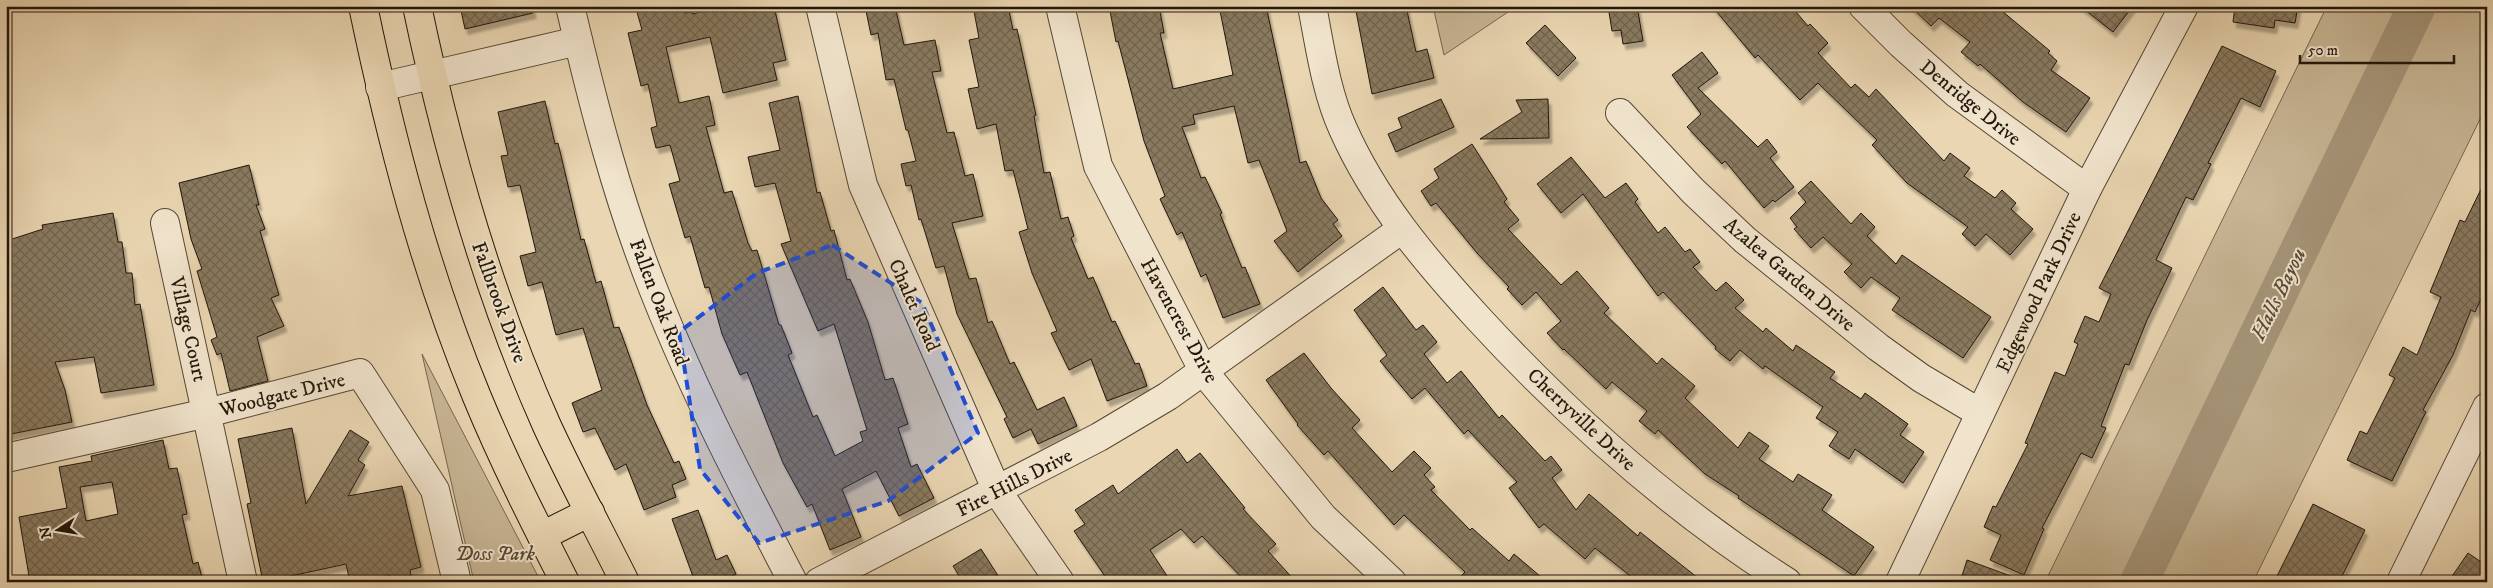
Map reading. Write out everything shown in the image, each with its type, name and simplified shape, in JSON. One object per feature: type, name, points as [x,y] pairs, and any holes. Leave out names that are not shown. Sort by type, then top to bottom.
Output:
[{"type":"main road","points":[[363,6],[380,87],[408,196],[430,270],[498,448],[565,582]]},
{"type":"main road","name":"Fallbrook Drive","points":[[417,6],[459,182],[488,271],[544,418],[625,582]]},
{"type":"main road","points":[[542,536],[590,512]]},
{"type":"street","name":"Fallen Oak Road","points":[[570,6],[605,145],[655,295],[692,382],[793,582]]},
{"type":"street","name":"Chalet Road","points":[[820,6],[863,186],[997,491],[1060,582]]},
{"type":"street","name":"Havencrest Drive","points":[[1060,6],[1098,166],[1204,372],[1323,516],[1392,582]]},
{"type":"street","name":"Cherryville Drive","points":[[1312,6],[1330,87],[1342,128],[1381,200],[1402,229],[1446,282],[1502,344],[1568,409],[1648,481],[1738,551],[1787,582]]},
{"type":"street","name":"Denridge Drive","points":[[1863,6],[1901,44],[1957,94],[2087,189]]},
{"type":"street","name":"Edgewood Park Drive","points":[[1900,582],[2087,189],[2184,6]]},
{"type":"street","points":[[380,87],[578,41]]},
{"type":"street","name":"Azalea Garden Drive","points":[[1620,113],[1693,191],[1745,240],[1878,347],[1921,378],[1980,413]]},
{"type":"street","name":"Village Court","points":[[165,223],[243,582]]},
{"type":"street","points":[[1204,372],[1402,229]]},
{"type":"street","name":"Fire Hills Drive","points":[[819,582],[1099,437],[1204,372]]},
{"type":"street","name":"Woodgate Drive","points":[[6,458],[207,413],[360,374],[435,490],[457,582]]},
{"type":"street","points":[[2401,582],[2487,407]]},
{"type":"highlighted area","points":[[832,245],[922,303],[978,433],[888,501],[759,543],[700,469],[679,332],[757,273]]},
{"type":"green space","points":[[1433,6],[1517,6],[1444,55]]},
{"type":"green space","points":[[2327,6],[2487,6],[2487,105],[2253,582],[2045,582]]},
{"type":"green space","name":"Doss Park","points":[[422,354],[541,582],[474,582]]},
{"type":"building","points":[[460,6],[532,6],[533,13],[465,29]]},
{"type":"building","points":[[663,6],[684,6],[685,13],[692,12],[692,14],[726,6],[774,6],[786,60],[773,63],[777,80],[723,93],[710,37],[666,47],[679,103],[709,96],[715,125],[706,127],[724,193],[732,191],[748,243],[752,251],[757,250],[779,325],[781,325],[792,353],[788,355],[813,417],[817,415],[835,456],[863,441],[860,432],[867,430],[834,324],[818,331],[781,244],[791,241],[775,183],[755,187],[748,157],[780,150],[769,103],[798,96],[817,193],[820,192],[831,231],[834,230],[847,280],[850,279],[868,322],[885,380],[893,378],[908,424],[898,428],[911,467],[917,464],[934,498],[899,516],[876,471],[842,489],[861,537],[830,550],[812,504],[807,507],[783,463],[747,372],[740,375],[722,334],[709,287],[705,288],[690,236],[685,238],[669,184],[680,181],[670,145],[656,148],[651,128],[657,126],[648,84],[641,86],[628,33],[642,30],[637,12]]},
{"type":"building","points":[[865,6],[895,6],[904,45],[935,40],[941,71],[932,72],[947,133],[954,132],[965,176],[973,174],[983,216],[952,223],[969,279],[976,278],[988,323],[992,321],[1010,364],[1014,362],[1037,410],[1064,397],[1077,426],[1038,444],[1031,429],[1013,438],[1004,419],[1007,417],[957,314],[944,266],[936,268],[921,219],[919,220],[911,185],[906,186],[901,164],[916,161],[908,130],[906,130],[894,79],[886,80],[878,33],[871,35]]},
{"type":"building","points":[[973,6],[1008,6],[1013,30],[1017,29],[1036,115],[1034,116],[1044,173],[1050,172],[1061,219],[1068,217],[1074,236],[1071,238],[1088,279],[1093,277],[1112,322],[1115,321],[1135,364],[1139,363],[1147,386],[1107,401],[1091,359],[1069,370],[1051,333],[1057,331],[1032,273],[1019,232],[1028,229],[1013,170],[1005,171],[996,124],[977,129],[968,89],[979,87],[969,40],[979,38]]},
{"type":"building","points":[[1109,6],[1159,6],[1164,33],[1160,33],[1173,89],[1233,75],[1219,6],[1266,6],[1300,163],[1306,161],[1321,198],[1338,220],[1333,224],[1342,236],[1298,272],[1274,241],[1287,231],[1259,160],[1248,163],[1234,106],[1193,115],[1195,124],[1182,127],[1201,178],[1205,177],[1222,213],[1220,214],[1242,268],[1245,267],[1260,304],[1223,318],[1206,274],[1201,277],[1182,232],[1177,235],[1160,199],[1165,196],[1144,141],[1118,41],[1116,42]]},
{"type":"building","points":[[1355,6],[1406,6],[1416,52],[1427,49],[1434,78],[1372,94]]},
{"type":"building","points":[[1608,6],[1637,6],[1643,41],[1623,44],[1621,30],[1612,31]]},
{"type":"building","points":[[1712,6],[1791,6],[1808,26],[1810,24],[1828,43],[1818,53],[1851,88],[1855,84],[1869,97],[1876,89],[1944,161],[1950,153],[1970,168],[1964,176],[1995,198],[2002,190],[2016,203],[2011,209],[2033,229],[2010,255],[1986,234],[1975,246],[1962,234],[1968,227],[1907,183],[1872,145],[1877,140],[1818,83],[1800,100],[1758,55],[1755,58]]},
{"type":"building","points":[[1910,6],[1996,6],[2050,51],[2048,53],[2057,61],[2051,70],[2090,98],[2066,132],[2023,102],[1980,64],[1978,66],[1961,52],[1970,42],[1939,18],[1931,26]]},
{"type":"building","points":[[2080,6],[2133,6],[2113,32]]},
{"type":"building","points":[[2235,6],[2298,6],[2295,23],[2275,20],[2274,28],[2233,22]]},
{"type":"building","points":[[1545,25],[1576,58],[1558,76],[1526,43]]},
{"type":"building","points":[[2222,46],[2276,71],[2260,107],[2241,98],[2208,163],[2211,164],[2193,200],[2186,197],[2156,260],[2172,268],[2147,320],[2129,365],[2125,364],[2101,426],[2106,428],[2092,458],[2081,453],[2042,528],[2044,529],[2024,575],[1990,560],[2001,535],[1984,527],[1993,506],[1996,507],[2028,444],[2025,443],[2055,372],[2065,376],[2078,344],[2074,342],[2085,316],[2099,322],[2111,294],[2099,288]]},
{"type":"building","points":[[1702,52],[1718,73],[1698,88],[1758,147],[1767,139],[1777,152],[1770,158],[1794,187],[1764,208],[1725,161],[1722,164],[1687,127],[1701,114],[1672,75]]},
{"type":"building","points":[[1441,99],[1454,127],[1396,152],[1388,134],[1402,128],[1398,118]]},
{"type":"building","points":[[1548,99],[1549,138],[1480,139],[1522,112],[1516,100]]},
{"type":"building","points":[[545,101],[555,144],[558,143],[581,240],[584,239],[596,283],[601,281],[614,328],[619,327],[647,405],[674,463],[679,461],[686,479],[672,485],[676,497],[644,510],[626,464],[615,470],[595,428],[583,432],[572,403],[602,390],[583,328],[556,335],[542,282],[528,286],[520,256],[536,252],[520,185],[508,187],[501,156],[508,155],[498,112]]},
{"type":"building","points":[[1472,144],[1507,199],[1504,202],[1519,220],[1508,229],[1561,285],[1577,271],[1609,308],[1604,313],[1657,364],[1662,358],[1695,386],[1685,398],[1738,448],[1749,432],[1769,446],[1759,459],[1793,482],[1798,474],[1832,495],[1822,510],[1874,547],[1854,576],[1738,498],[1739,496],[1705,474],[1658,430],[1655,434],[1639,421],[1647,411],[1612,382],[1606,389],[1547,333],[1561,321],[1536,292],[1522,305],[1507,289],[1509,287],[1477,253],[1436,203],[1431,206],[1421,191],[1439,178],[1434,169]]},
{"type":"building","points":[[1571,157],[1605,198],[1626,183],[1638,199],[1635,202],[1658,233],[1665,227],[1685,252],[1690,249],[1700,262],[1693,267],[1716,291],[1726,282],[1744,300],[1735,308],[1763,332],[1766,328],[1793,351],[1796,345],[1835,372],[1830,378],[1861,399],[1865,393],[1908,424],[1900,435],[1924,452],[1903,483],[1855,449],[1849,459],[1829,446],[1838,432],[1816,418],[1823,407],[1765,366],[1763,369],[1740,350],[1730,361],[1715,349],[1716,347],[1663,292],[1658,296],[1583,194],[1561,213],[1537,184]]},
{"type":"building","points":[[249,165],[259,205],[256,205],[265,229],[260,231],[279,295],[271,298],[284,326],[257,337],[268,381],[230,391],[221,353],[217,355],[211,340],[217,337],[197,271],[202,269],[191,239],[179,183]]},
{"type":"building","points":[[2487,177],[2487,286],[2475,312],[2471,310],[2453,355],[2423,410],[2426,412],[2392,481],[2347,460],[2360,431],[2367,434],[2395,378],[2389,375],[2403,347],[2417,355],[2441,297],[2430,292],[2460,220],[2465,222]]},
{"type":"building","points":[[1811,181],[1851,224],[1861,213],[1875,227],[1867,236],[1896,264],[1902,255],[1991,317],[1963,358],[1892,310],[1900,298],[1871,277],[1861,288],[1844,272],[1852,264],[1823,237],[1811,248],[1794,229],[1797,227],[1790,218],[1806,202],[1798,193]]},
{"type":"building","points":[[113,213],[118,242],[122,242],[126,273],[132,273],[135,305],[140,304],[154,385],[101,393],[94,357],[55,362],[65,390],[72,422],[6,435],[6,241],[43,229],[42,225]]},
{"type":"building","points":[[1383,287],[1416,330],[1423,325],[1437,342],[1424,354],[1447,383],[1461,371],[1499,418],[1502,415],[1545,461],[1551,456],[1562,470],[1552,478],[1576,510],[1589,494],[1638,536],[1640,532],[1703,582],[1638,582],[1595,548],[1585,559],[1544,524],[1539,528],[1509,488],[1517,482],[1468,430],[1464,434],[1425,388],[1412,399],[1380,361],[1387,355],[1354,310]]},
{"type":"building","points":[[1304,353],[1331,388],[1360,420],[1352,428],[1392,472],[1414,451],[1431,468],[1424,475],[1435,487],[1431,490],[1470,530],[1472,528],[1509,561],[1514,554],[1547,582],[1456,582],[1465,572],[1404,515],[1394,525],[1328,451],[1324,455],[1297,425],[1266,380]]},
{"type":"building","points":[[292,428],[306,504],[350,430],[369,442],[358,460],[365,465],[348,496],[402,486],[421,567],[410,570],[412,582],[392,582],[390,575],[362,582],[350,582],[346,564],[263,582],[247,504],[251,503],[238,439]]},
{"type":"building","points":[[163,440],[169,469],[177,468],[187,514],[182,515],[193,564],[198,562],[203,582],[30,582],[19,517],[67,508],[59,467],[92,461],[91,456]],"holes":[[[112,482],[118,514],[86,521],[80,487]]]},
{"type":"building","points":[[1177,449],[1187,463],[1200,453],[1245,508],[1243,509],[1276,544],[1268,551],[1296,582],[1246,582],[1202,536],[1194,543],[1181,529],[1150,550],[1171,582],[1109,582],[1074,531],[1085,524],[1075,510],[1113,485],[1118,494]]},
{"type":"building","points":[[2313,504],[2365,530],[2339,582],[2274,582]]},
{"type":"building","points":[[698,510],[716,560],[727,555],[736,574],[719,582],[695,582],[672,519]]},
{"type":"building","points":[[981,549],[1002,582],[963,582],[953,566]]},
{"type":"building","points":[[2468,553],[2487,566],[2487,582],[2448,582]]},
{"type":"building","points":[[1967,560],[2022,580],[2022,582],[1960,582]]},
{"type":"waterway","name":"Halls Bayou","points":[[2139,582],[2417,6]]}]
